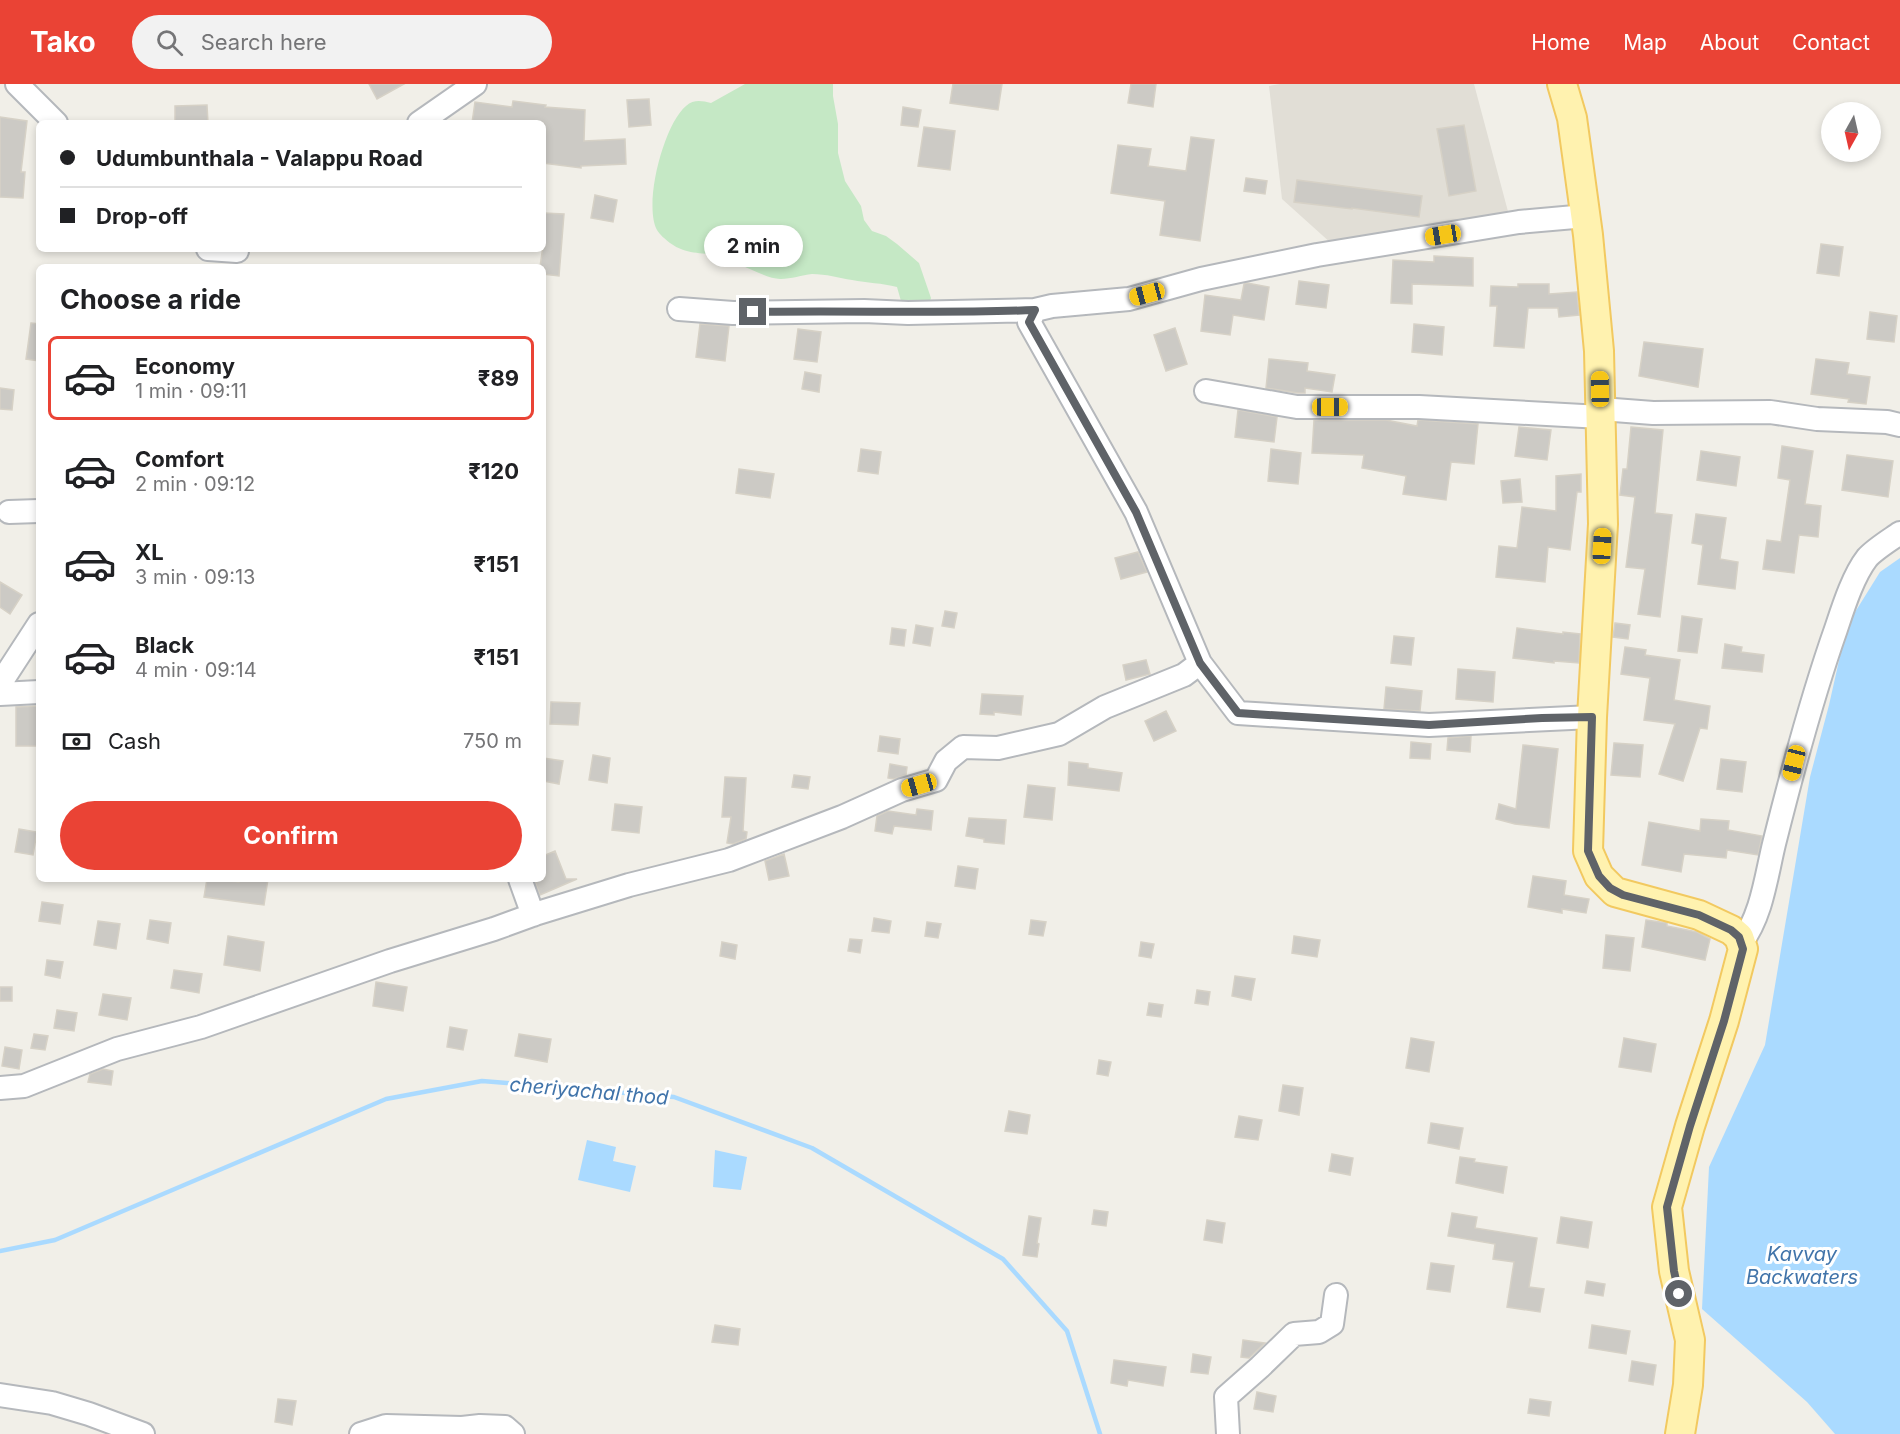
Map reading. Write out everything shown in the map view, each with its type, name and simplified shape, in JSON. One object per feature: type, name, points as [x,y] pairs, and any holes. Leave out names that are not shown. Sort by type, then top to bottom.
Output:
[{"type":"main road","points":[[1562,84],[1572,118],[1586,216],[1599,351],[1603,524],[1592,717],[1588,851],[1599,876],[1610,888],[1623,895],[1699,915],[1731,930],[1739,937],[1743,949],[1724,1021],[1667,1207],[1674,1271],[1690,1340],[1688,1385],[1680,1434]]},
{"type":"street","points":[[17,84],[53,120]]},
{"type":"street","points":[[423,120],[475,84]]},
{"type":"street","points":[[679,309],[734,313],[1035,310],[1052,306],[1129,299],[1201,279],[1317,255],[1519,222],[1586,216]]},
{"type":"street","points":[[220,252],[235,256]]},
{"type":"street","points":[[1035,310],[1029,322],[1136,512],[1200,663],[1238,713],[1429,725],[1592,717]]},
{"type":"street","points":[[1206,391],[1297,407],[1419,407],[1601,413],[1770,412],[1817,419],[1900,424]]},
{"type":"street","points":[[9,512],[36,511]]},
{"type":"street","points":[[1741,943],[1755,918],[1794,763],[1842,612],[1856,578],[1868,558],[1900,534]]},
{"type":"street","points":[[0,684],[36,629]]},
{"type":"street","points":[[0,1088],[24,1086],[117,1048],[201,1027],[390,961],[533,915],[629,885],[740,856],[842,817],[903,790],[936,780],[946,761],[963,747],[998,748],[1059,734],[1105,707],[1184,675],[1200,663]]},
{"type":"street","points":[[0,694],[36,692]]},
{"type":"street","points":[[521,882],[533,915]]},
{"type":"street","points":[[1228,1434],[1226,1397],[1294,1334],[1318,1332],[1332,1324],[1336,1295]]},
{"type":"street","points":[[0,1395],[52,1403],[143,1434]]},
{"type":"street","points":[[361,1434],[386,1426],[462,1428],[480,1426],[505,1427],[513,1434]]},
{"type":"shaded area","points":[[1280,84],[1474,84],[1510,219],[1332,244],[1282,199],[1269,86]]},
{"type":"green space","points":[[745,84],[833,84],[838,124],[838,153],[845,181],[861,206],[864,220],[872,231],[886,236],[919,263],[931,298],[929,304],[907,305],[901,301],[897,287],[827,275],[775,279],[721,257],[683,250],[670,243],[659,233],[653,218],[654,184],[663,146],[678,115],[692,102],[711,103]]},
{"type":"water","name":"Kavvay Backwaters","points":[[1900,558],[1900,1434],[1835,1434],[1807,1402],[1702,1309],[1709,1167],[1765,1045],[1810,777],[1847,625],[1880,572]]},
{"type":"water","points":[[587,1140],[616,1147],[613,1161],[636,1166],[630,1192],[578,1180]]},
{"type":"water","points":[[715,1150],[747,1157],[741,1190],[713,1187]]},
{"type":"building","points":[[369,84],[404,84],[377,99]]},
{"type":"building","points":[[953,84],[1002,84],[998,110],[950,103]]},
{"type":"building","points":[[1131,84],[1156,84],[1153,107],[1128,103]]},
{"type":"building","points":[[649,99],[651,125],[629,127],[627,100]]},
{"type":"building","points":[[513,101],[546,105],[545,107],[585,110],[584,141],[625,139],[626,164],[581,166],[581,168],[546,163],[546,120],[472,120],[475,102],[512,107]]},
{"type":"building","points":[[207,105],[208,120],[175,120],[175,106]]},
{"type":"building","points":[[903,107],[921,110],[918,127],[901,125]]},
{"type":"building","points":[[0,117],[27,121],[21,172],[25,172],[23,198],[0,197]]},
{"type":"building","points":[[1464,125],[1476,191],[1449,196],[1437,129]]},
{"type":"building","points":[[924,127],[955,131],[950,170],[918,166]]},
{"type":"building","points":[[1191,137],[1214,140],[1200,241],[1160,235],[1165,201],[1111,193],[1118,145],[1151,149],[1148,166],[1186,171]]},
{"type":"building","points":[[1246,178],[1267,181],[1265,194],[1244,191]]},
{"type":"building","points":[[1297,180],[1422,196],[1419,217],[1294,202]]},
{"type":"building","points":[[595,195],[617,200],[613,222],[591,218]]},
{"type":"building","points":[[546,213],[564,214],[559,276],[546,274],[546,264],[540,264],[542,252],[546,252]]},
{"type":"building","points":[[1821,244],[1843,247],[1839,276],[1817,273]]},
{"type":"building","points":[[1434,256],[1473,258],[1473,286],[1412,284],[1412,304],[1391,303],[1393,260],[1434,262]]},
{"type":"building","points":[[1299,281],[1329,285],[1326,308],[1296,304]]},
{"type":"building","points":[[1244,284],[1269,287],[1264,320],[1233,315],[1230,335],[1201,331],[1205,295],[1241,300]]},
{"type":"building","points":[[1518,284],[1549,284],[1549,294],[1577,292],[1579,315],[1559,317],[1558,308],[1528,308],[1524,348],[1494,346],[1497,306],[1490,306],[1491,286],[1518,287]]},
{"type":"building","points":[[1870,312],[1897,316],[1894,342],[1867,339]]},
{"type":"building","points":[[31,323],[36,324],[36,361],[26,359]]},
{"type":"building","points":[[700,324],[729,326],[725,361],[696,357]]},
{"type":"building","points":[[1414,324],[1444,327],[1442,355],[1412,352]]},
{"type":"building","points":[[1175,328],[1187,364],[1166,371],[1154,335]]},
{"type":"building","points":[[798,329],[821,332],[817,362],[794,359]]},
{"type":"building","points":[[1644,342],[1703,349],[1698,387],[1639,376]]},
{"type":"building","points":[[1269,359],[1308,363],[1307,371],[1335,375],[1332,392],[1305,388],[1305,393],[1298,393],[1266,388]]},
{"type":"building","points":[[1816,359],[1849,363],[1847,374],[1870,377],[1866,404],[1848,402],[1849,399],[1811,394]]},
{"type":"building","points":[[805,372],[821,375],[819,392],[802,389]]},
{"type":"building","points":[[0,388],[14,390],[12,410],[0,409]]},
{"type":"building","points":[[1238,410],[1277,417],[1274,442],[1235,437]]},
{"type":"building","points":[[1314,420],[1386,420],[1417,426],[1418,420],[1478,424],[1474,464],[1451,462],[1446,500],[1403,494],[1406,476],[1362,468],[1364,455],[1312,453]]},
{"type":"building","points":[[1519,427],[1551,430],[1547,460],[1515,456]]},
{"type":"building","points":[[1631,427],[1663,430],[1655,513],[1672,515],[1660,617],[1638,614],[1645,569],[1626,567],[1635,497],[1620,495],[1623,469],[1627,469]]},
{"type":"building","points":[[1782,446],[1813,451],[1805,504],[1821,506],[1818,537],[1799,535],[1794,573],[1763,569],[1767,540],[1781,542],[1790,480],[1778,478]]},
{"type":"building","points":[[861,449],[881,452],[878,474],[858,471]]},
{"type":"building","points":[[1271,449],[1301,453],[1298,484],[1268,481]]},
{"type":"building","points":[[1701,451],[1740,457],[1736,486],[1697,480]]},
{"type":"building","points":[[1847,455],[1893,461],[1888,497],[1842,490]]},
{"type":"building","points":[[739,469],[774,474],[770,498],[736,493]]},
{"type":"building","points":[[1581,474],[1581,492],[1577,492],[1570,550],[1548,547],[1545,582],[1496,577],[1499,546],[1517,548],[1522,507],[1556,511],[1556,476]]},
{"type":"building","points":[[1520,479],[1522,502],[1503,503],[1501,481]]},
{"type":"building","points":[[1696,514],[1726,518],[1720,559],[1738,562],[1735,589],[1698,584],[1703,545],[1692,543]]},
{"type":"building","points":[[1138,552],[1147,572],[1121,579],[1115,558]]},
{"type":"building","points":[[0,582],[22,595],[10,614],[0,607]]},
{"type":"building","points":[[945,611],[957,613],[954,628],[942,626]]},
{"type":"building","points":[[1682,616],[1702,619],[1697,653],[1678,651]]},
{"type":"building","points":[[1615,623],[1630,625],[1628,639],[1613,637]]},
{"type":"building","points":[[916,625],[933,628],[930,646],[913,643]]},
{"type":"building","points":[[892,628],[906,630],[904,646],[890,644]]},
{"type":"building","points":[[1517,628],[1580,634],[1579,663],[1554,661],[1554,663],[1513,658]]},
{"type":"building","points":[[1394,636],[1414,638],[1411,665],[1391,663]]},
{"type":"building","points":[[1725,644],[1742,647],[1741,652],[1764,655],[1762,672],[1722,668]]},
{"type":"building","points":[[1625,647],[1646,650],[1645,655],[1680,660],[1674,700],[1710,706],[1707,729],[1700,728],[1683,781],[1659,774],[1675,724],[1644,720],[1650,678],[1621,674]]},
{"type":"building","points":[[1146,660],[1150,674],[1126,680],[1123,665]]},
{"type":"building","points":[[1458,669],[1495,672],[1493,702],[1456,699]]},
{"type":"building","points":[[1386,687],[1422,691],[1420,711],[1384,709]]},
{"type":"building","points":[[982,694],[1023,696],[1021,715],[994,712],[994,715],[980,714]]},
{"type":"building","points":[[551,702],[580,703],[578,725],[550,724]]},
{"type":"building","points":[[36,706],[36,746],[16,746],[16,707]]},
{"type":"building","points":[[1166,711],[1176,731],[1154,741],[1145,721]]},
{"type":"building","points":[[880,736],[900,739],[898,754],[878,751]]},
{"type":"building","points":[[1471,736],[1470,752],[1447,750],[1448,738]]},
{"type":"building","points":[[1411,742],[1431,744],[1430,759],[1410,758]]},
{"type":"building","points":[[1614,743],[1643,745],[1640,777],[1611,775]]},
{"type":"building","points":[[1523,745],[1558,749],[1549,828],[1496,819],[1499,804],[1516,809]]},
{"type":"building","points":[[593,755],[610,758],[607,783],[589,780]]},
{"type":"building","points":[[546,758],[563,761],[559,784],[546,782]]},
{"type":"building","points":[[1721,759],[1746,762],[1742,792],[1717,789]]},
{"type":"building","points":[[1069,762],[1088,764],[1088,768],[1122,773],[1119,791],[1068,785]]},
{"type":"building","points":[[890,764],[907,767],[906,775],[894,779],[888,778]]},
{"type":"building","points":[[794,775],[810,777],[808,789],[792,787]]},
{"type":"building","points":[[725,777],[746,778],[743,831],[747,832],[746,839],[733,844],[727,843],[731,817],[722,817]]},
{"type":"building","points":[[1028,785],[1055,788],[1052,820],[1024,817]]},
{"type":"building","points":[[615,804],[642,807],[639,833],[612,830]]},
{"type":"building","points":[[917,809],[933,811],[931,830],[894,826],[892,834],[875,831],[877,816],[888,811],[916,815]]},
{"type":"building","points":[[969,818],[1006,820],[1004,844],[984,842],[984,839],[966,836]]},
{"type":"building","points":[[1701,819],[1729,821],[1728,830],[1762,836],[1758,855],[1727,850],[1726,858],[1684,854],[1681,872],[1642,865],[1649,822],[1700,831]]},
{"type":"building","points":[[19,829],[36,832],[33,855],[15,852]]},
{"type":"building","points":[[555,851],[566,879],[577,879],[540,895],[535,882],[546,882],[546,855]]},
{"type":"building","points":[[784,854],[789,876],[769,880],[765,861]]},
{"type":"building","points":[[958,866],[978,869],[975,889],[955,886]]},
{"type":"building","points":[[1533,876],[1566,881],[1564,895],[1589,899],[1586,913],[1562,909],[1562,913],[1528,907]]},
{"type":"building","points":[[206,882],[268,882],[264,905],[204,897]]},
{"type":"building","points":[[42,902],[63,905],[60,924],[39,921]]},
{"type":"building","points":[[874,918],[891,921],[889,933],[872,931]]},
{"type":"building","points":[[150,920],[171,923],[168,943],[147,939]]},
{"type":"building","points":[[1031,920],[1046,922],[1043,936],[1029,934]]},
{"type":"building","points":[[1646,920],[1667,923],[1667,926],[1697,932],[1710,939],[1705,960],[1642,947]]},
{"type":"building","points":[[98,921],[120,924],[116,949],[94,945]]},
{"type":"building","points":[[927,922],[941,924],[938,938],[925,936]]},
{"type":"building","points":[[1606,935],[1634,938],[1630,971],[1603,968]]},
{"type":"building","points":[[228,936],[264,942],[260,971],[224,965]]},
{"type":"building","points":[[1294,936],[1320,940],[1317,957],[1292,953]]},
{"type":"building","points":[[850,939],[862,940],[860,953],[848,951]]},
{"type":"building","points":[[722,942],[737,945],[735,959],[720,956]]},
{"type":"building","points":[[1141,942],[1154,944],[1151,958],[1139,956]]},
{"type":"building","points":[[47,960],[63,962],[60,978],[45,975]]},
{"type":"building","points":[[174,970],[202,974],[199,993],[171,988]]},
{"type":"building","points":[[1235,976],[1255,979],[1251,1000],[1232,996]]},
{"type":"building","points":[[376,982],[407,987],[403,1011],[373,1006]]},
{"type":"building","points":[[0,987],[12,987],[12,1001],[0,1001]]},
{"type":"building","points":[[1197,990],[1210,992],[1208,1005],[1195,1003]]},
{"type":"building","points":[[103,994],[131,998],[127,1020],[99,1015]]},
{"type":"building","points":[[1149,1003],[1163,1005],[1161,1017],[1147,1015]]},
{"type":"building","points":[[57,1010],[77,1013],[74,1031],[54,1028]]},
{"type":"building","points":[[450,1027],[467,1030],[463,1050],[447,1047]]},
{"type":"building","points":[[34,1034],[48,1036],[45,1050],[31,1048]]},
{"type":"building","points":[[519,1034],[551,1039],[547,1062],[515,1056]]},
{"type":"building","points":[[1411,1038],[1434,1042],[1429,1072],[1406,1068]]},
{"type":"building","points":[[1624,1038],[1656,1044],[1651,1072],[1619,1067]]},
{"type":"building","points":[[5,1047],[22,1050],[19,1069],[2,1066]]},
{"type":"building","points":[[1099,1060],[1111,1062],[1108,1076],[1097,1074]]},
{"type":"building","points":[[103,1069],[113,1071],[111,1085],[88,1082],[90,1074]]},
{"type":"building","points":[[1283,1085],[1303,1088],[1299,1115],[1279,1111]]},
{"type":"building","points":[[1009,1111],[1030,1115],[1027,1134],[1005,1131]]},
{"type":"building","points":[[1239,1116],[1262,1120],[1258,1140],[1235,1137]]},
{"type":"building","points":[[1431,1123],[1463,1128],[1459,1149],[1428,1143]]},
{"type":"building","points":[[1332,1154],[1353,1158],[1350,1175],[1329,1171]]},
{"type":"building","points":[[1460,1157],[1475,1159],[1474,1162],[1507,1167],[1503,1193],[1456,1183]]},
{"type":"building","points":[[1094,1210],[1108,1212],[1106,1226],[1092,1224]]},
{"type":"building","points":[[1452,1213],[1477,1217],[1475,1228],[1537,1238],[1529,1287],[1544,1289],[1540,1312],[1507,1307],[1514,1262],[1493,1259],[1495,1244],[1448,1236]]},
{"type":"building","points":[[1029,1216],[1041,1218],[1037,1257],[1023,1255]]},
{"type":"building","points":[[1561,1217],[1592,1222],[1588,1248],[1557,1243]]},
{"type":"building","points":[[1207,1220],[1225,1223],[1222,1243],[1204,1240]]},
{"type":"building","points":[[1431,1263],[1454,1266],[1450,1292],[1427,1289]]},
{"type":"building","points":[[1587,1281],[1605,1284],[1603,1296],[1585,1293]]},
{"type":"building","points":[[715,1325],[740,1329],[738,1345],[712,1342]]},
{"type":"building","points":[[1592,1325],[1630,1331],[1626,1354],[1589,1348]]},
{"type":"building","points":[[1243,1340],[1265,1343],[1249,1358],[1241,1357]]},
{"type":"building","points":[[1193,1354],[1211,1357],[1208,1374],[1191,1372]]},
{"type":"building","points":[[1114,1360],[1166,1367],[1163,1386],[1128,1380],[1127,1386],[1111,1383]]},
{"type":"building","points":[[1632,1361],[1656,1365],[1653,1385],[1629,1381]]},
{"type":"building","points":[[1257,1392],[1276,1396],[1273,1412],[1254,1409]]},
{"type":"building","points":[[278,1399],[296,1401],[292,1425],[275,1422]]},
{"type":"building","points":[[1530,1399],[1551,1402],[1549,1416],[1528,1413]]},
{"type":"waterway","name":"cheriyachal thod","points":[[0,1251],[55,1240],[386,1099],[482,1081],[674,1097],[812,1148],[1003,1259],[1067,1331],[1100,1434]]},
{"type":"route","points":[[753,312],[864,310],[908,313],[1035,310],[1029,322],[1136,512],[1200,663],[1238,713],[1429,725],[1592,717],[1588,851],[1599,876],[1615,892],[1699,915],[1731,930],[1739,937],[1743,949],[1724,1021],[1667,1207],[1674,1271],[1679,1294]]}]
